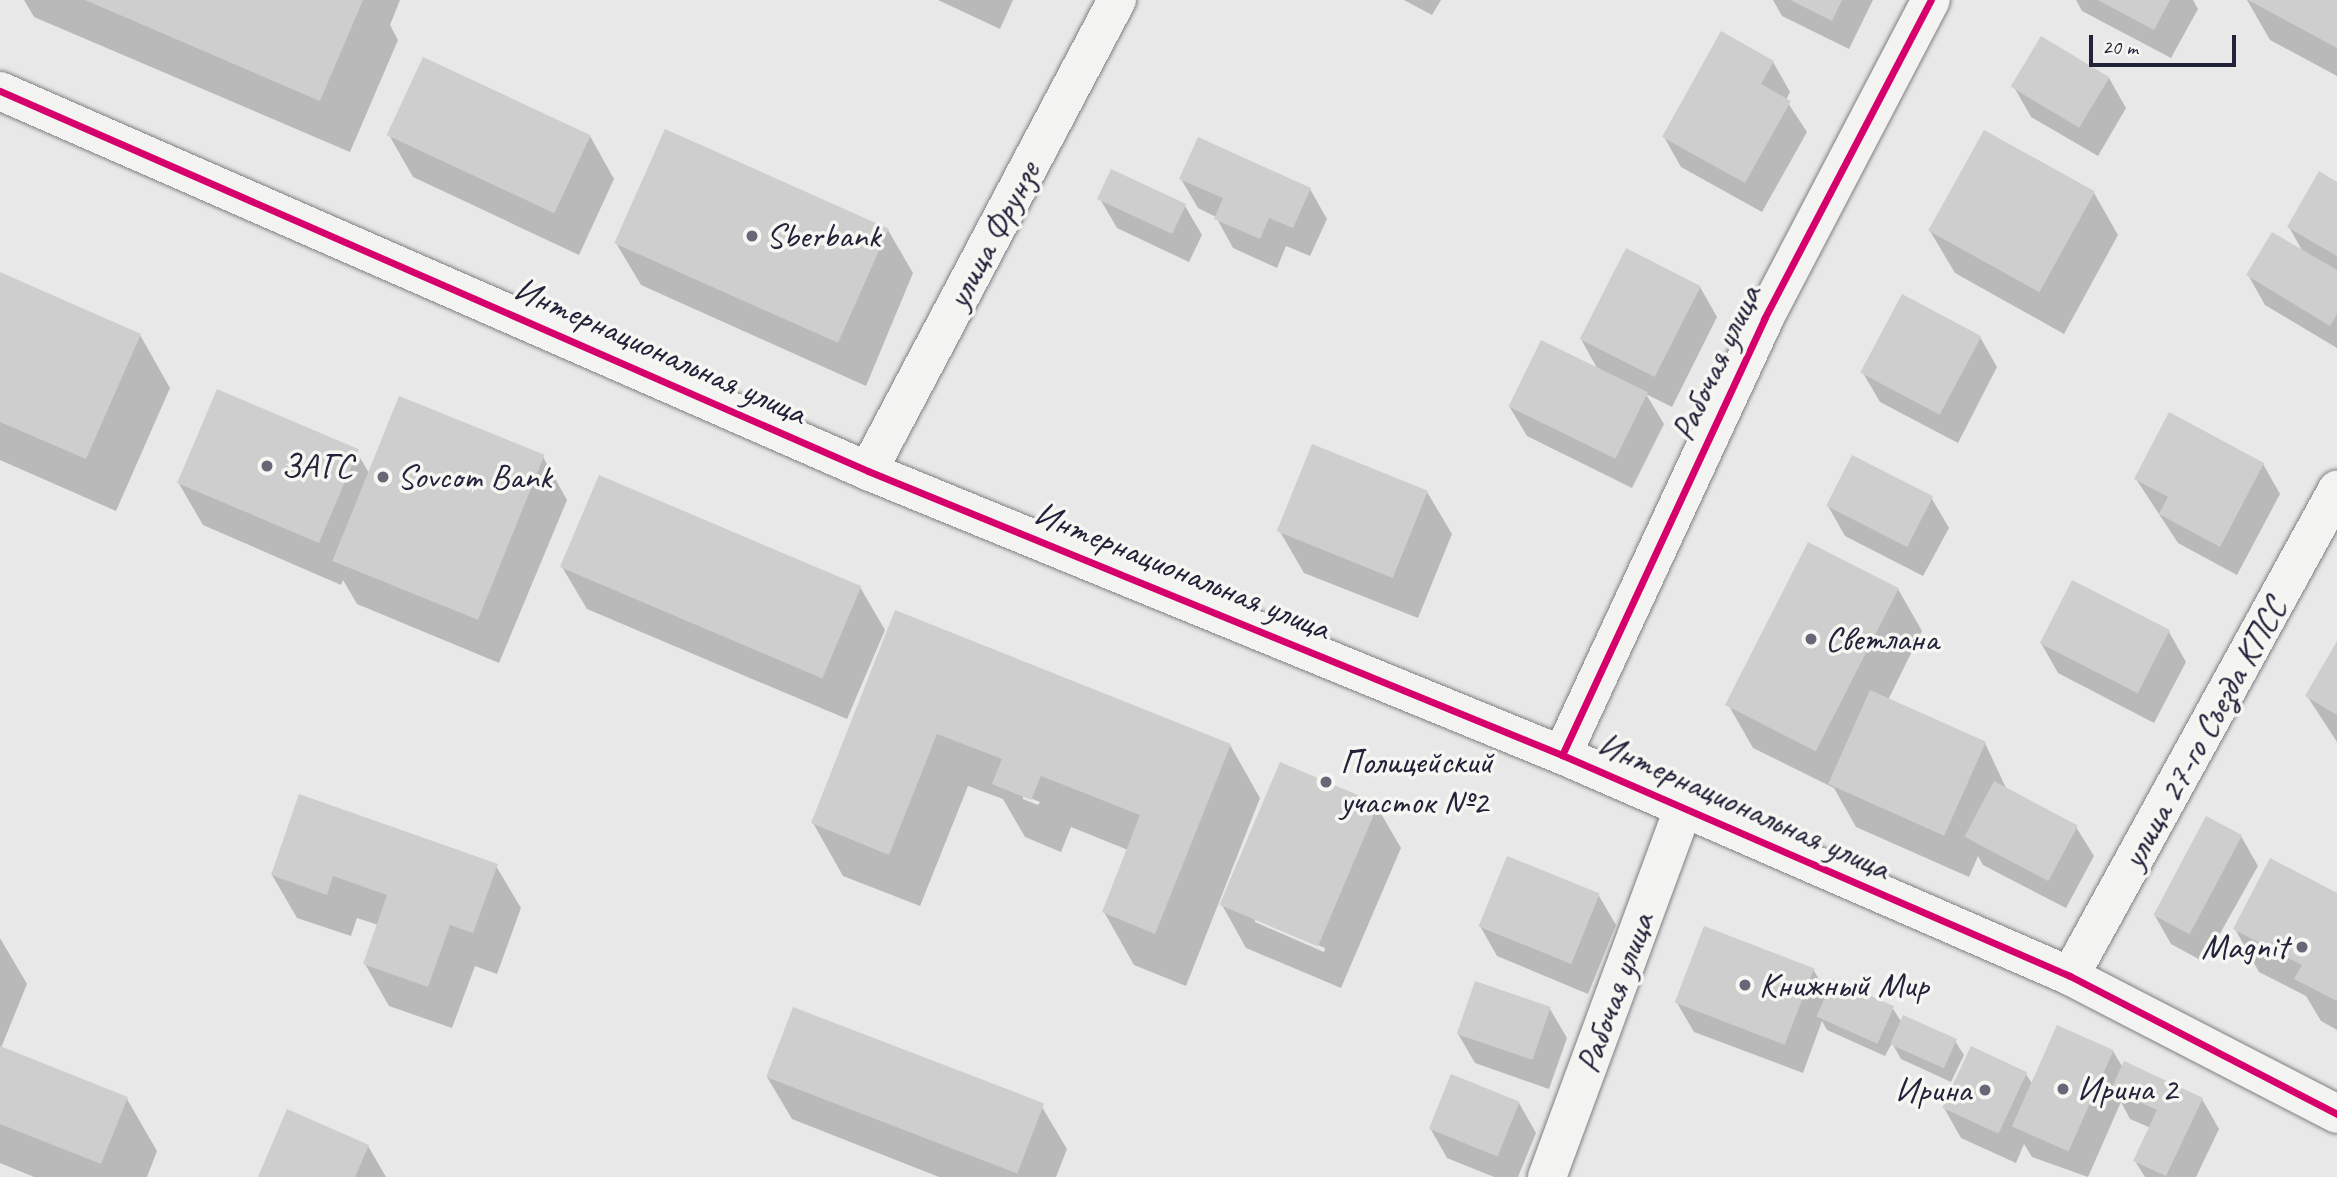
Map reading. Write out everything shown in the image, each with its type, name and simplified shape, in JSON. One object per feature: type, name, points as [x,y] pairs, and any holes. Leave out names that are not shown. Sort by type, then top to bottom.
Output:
[{"type":"street","name":"улица Фрунзе","points":[[868,471],[1118,0]]},
{"type":"street","name":"Рабочая улица","points":[[1562,755],[1764,318],[1931,0]]},
{"type":"street","name":"Интернациональная улица","points":[[0,90],[868,471],[1562,755],[1683,810],[2070,976],[2337,1114]]},
{"type":"street","name":"улица 27-го Съезда КПСС","points":[[2070,976],[2337,490]]},
{"type":"street","name":"Рабочая улица","points":[[1547,1177],[1683,810]]},
{"type":"building","points":[[85,0],[363,0],[320,101]]},
{"type":"building","points":[[1790,0],[1842,0],[1832,21]]},
{"type":"building","points":[[2098,0],[2170,0],[2154,30]]},
{"type":"building","points":[[2248,0],[2337,0],[2337,48]]},
{"type":"building","points":[[1721,31],[1774,61],[1761,84],[1791,101],[1745,183],[1662,137]]},
{"type":"building","points":[[2041,36],[2110,77],[2079,128],[2011,87]]},
{"type":"building","points":[[423,57],[591,135],[554,213],[387,135]]},
{"type":"building","name":"Sberbank","points":[[665,129],[889,229],[838,343],[614,243]]},
{"type":"building","points":[[1984,130],[2095,192],[2039,292],[1928,231]]},
{"type":"building","points":[[1198,137],[1311,188],[1293,228],[1269,218],[1260,239],[1214,219],[1223,198],[1179,179]]},
{"type":"building","points":[[1111,169],[1186,204],[1172,234],[1097,199]]},
{"type":"building","points":[[2319,171],[2337,182],[2337,256],[2287,227]]},
{"type":"building","points":[[2272,232],[2337,270],[2337,314],[2330,326],[2246,275]]},
{"type":"building","points":[[1626,248],[1701,286],[1655,377],[1580,339]]},
{"type":"building","points":[[0,272],[141,334],[86,459],[0,422]]},
{"type":"building","points":[[1902,294],[1981,336],[1940,415],[1860,373]]},
{"type":"building","points":[[1541,340],[1648,392],[1616,459],[1509,407]]},
{"type":"building","name":"ЗАГС","points":[[217,389],[359,449],[319,543],[177,483]]},
{"type":"building","points":[[399,396],[545,455],[478,620],[332,561]]},
{"type":"building","points":[[2169,412],[2264,463],[2220,547],[2159,514],[2168,497],[2134,479]]},
{"type":"building","points":[[1312,444],[1428,491],[1393,578],[1277,531]]},
{"type":"building","points":[[1852,455],[1933,496],[1907,547],[1826,506]]},
{"type":"building","points":[[599,475],[861,586],[822,678],[560,567]]},
{"type":"building","points":[[1808,542],[1899,588],[1816,751],[1725,705]]},
{"type":"building","points":[[2072,580],[2170,630],[2138,693],[2040,643]]},
{"type":"building","points":[[895,610],[1231,744],[1155,934],[1102,912],[1140,815],[1041,776],[1031,800],[992,784],[1002,759],[937,734],[889,855],[811,823]]},
{"type":"building","points":[[2337,641],[2337,715],[2305,696]]},
{"type":"building","points":[[1870,690],[1986,742],[1944,836],[1828,784]]},
{"type":"building","points":[[1280,762],[1378,804],[1318,946],[1219,905]]},
{"type":"building","points":[[1994,781],[2078,826],[2048,881],[1964,837]]},
{"type":"building","points":[[299,794],[498,864],[473,933],[450,925],[428,987],[363,964],[387,895],[333,876],[327,895],[271,875]]},
{"type":"building","points":[[2206,816],[2242,835],[2190,934],[2153,915]]},
{"type":"building","points":[[1507,856],[1600,893],[1571,964],[1479,926]]},
{"type":"building","name":"Magnit","points":[[2270,858],[2337,893],[2337,1001],[2294,979],[2302,965],[2233,929]]},
{"type":"building","name":"Книжный Мир","points":[[1704,926],[1814,968],[1785,1045],[1675,1003]]},
{"type":"building","points":[[1833,979],[1894,1006],[1878,1044],[1816,1016]]},
{"type":"building","points":[[1475,981],[1551,1007],[1532,1060],[1457,1034]]},
{"type":"building","points":[[793,1007],[1044,1103],[1017,1173],[766,1077]]},
{"type":"building","points":[[1903,1015],[1957,1039],[1944,1068],[1890,1044]]},
{"type":"building","name":"Ирина 2","points":[[2057,1025],[2114,1050],[2068,1152],[2012,1126]]},
{"type":"building","points":[[0,1046],[128,1097],[101,1164],[0,1124]]},
{"type":"building","name":"Ирина","points":[[1971,1046],[2027,1072],[1998,1134],[1942,1108]]},
{"type":"building","points":[[2124,1061],[2203,1098],[2166,1176],[2133,1161],[2157,1110],[2111,1089]]},
{"type":"building","points":[[1451,1074],[1520,1102],[1498,1156],[1429,1129]]},
{"type":"building","points":[[287,1109],[369,1145],[355,1177],[258,1177]]},
{"type":"cycle path","points":[[1562,755],[1764,319],[1931,0]]},
{"type":"cycle path","points":[[0,91],[868,471],[1562,755],[2070,976],[2337,1114]]},
{"type":"place","name":"Sberbank","points":[[752,236]]},
{"type":"place","name":"ЗАГС","points":[[267,466]]},
{"type":"place","name":"Sovcom Bank","points":[[383,477]]},
{"type":"place","name":"Светлана","points":[[1811,639]]},
{"type":"place","name":"Полицейский участок №2","points":[[1326,782]]},
{"type":"place","name":"Magnit","points":[[2302,947]]},
{"type":"place","name":"Книжный Мир","points":[[1745,985]]},
{"type":"place","name":"Ирина 2","points":[[2063,1089]]},
{"type":"place","name":"Ирина","points":[[1985,1090]]}]
